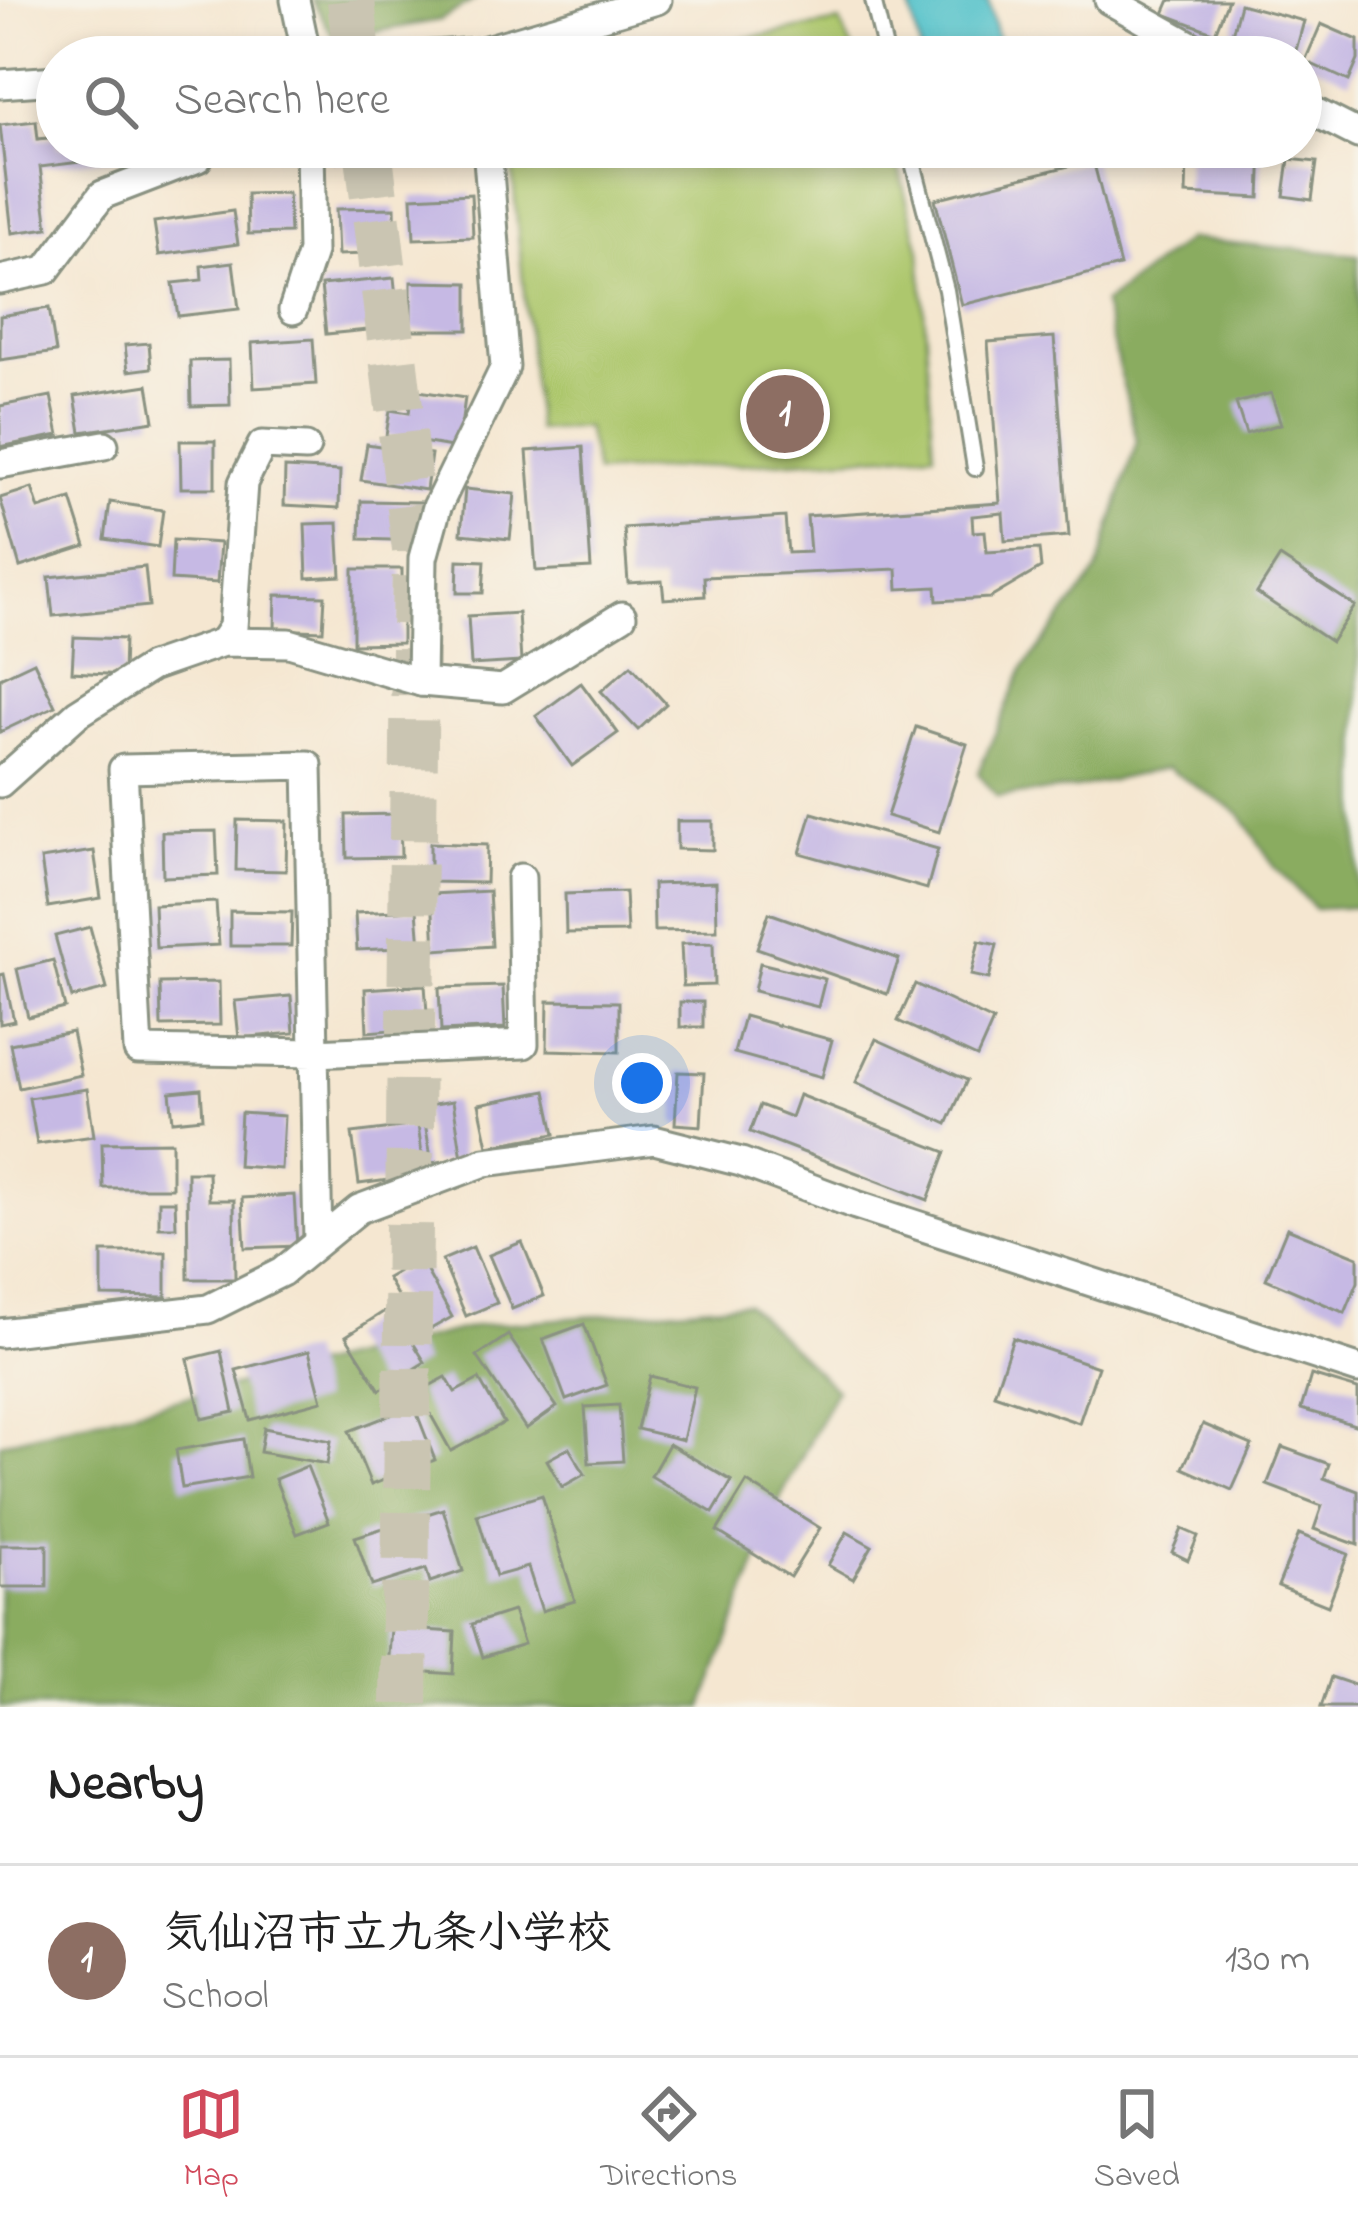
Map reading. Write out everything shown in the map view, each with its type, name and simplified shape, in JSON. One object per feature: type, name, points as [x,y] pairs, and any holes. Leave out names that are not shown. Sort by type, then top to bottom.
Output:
[{"type":"street","points":[[295,0],[303,36]]},
{"type":"street","points":[[538,36],[657,0]]},
{"type":"street","points":[[1109,0],[1173,36]]},
{"type":"street","points":[[0,84],[36,81]]},
{"type":"street","points":[[1322,116],[1358,134]]},
{"type":"street","points":[[0,280],[46,270],[102,195],[172,168]]},
{"type":"street","points":[[292,310],[312,252],[310,168]]},
{"type":"street","points":[[421,682],[423,558],[437,507],[505,367],[489,168]]},
{"type":"street","points":[[0,464],[104,445]]},
{"type":"street","points":[[223,642],[233,627],[243,483],[262,446],[306,446]]},
{"type":"street","points":[[0,782],[77,714],[151,668],[223,642],[289,643],[421,682],[503,689],[622,616]]},
{"type":"street","points":[[318,1242],[314,1053],[308,765],[123,769],[138,1050],[314,1053],[524,1044],[521,878]]},
{"type":"street","points":[[0,1333],[208,1309],[282,1272],[358,1209],[484,1162],[654,1140],[741,1162],[877,1213],[1358,1369]]},
{"type":"lane","points":[[873,0],[882,36]]},
{"type":"lane","points":[[914,168],[946,290],[975,468]]},
{"type":"green space","points":[[312,0],[474,0],[440,20],[333,36]]},
{"type":"green space","points":[[840,22],[846,36],[760,36]]},
{"type":"green space","points":[[512,168],[898,168],[920,251],[934,452],[596,473],[586,427],[537,430]]},
{"type":"green space","points":[[1188,239],[1358,255],[1358,907],[1315,909],[1275,867],[1239,813],[1167,768],[1076,788],[997,797],[978,773],[1023,669],[1097,572],[1137,441],[1103,304]]},
{"type":"green space","points":[[746,1303],[836,1390],[781,1497],[703,1707],[0,1707],[0,1443],[477,1326]]},
{"type":"water","points":[[935,0],[988,0],[997,36],[917,36],[910,6]]},
{"type":"building","points":[[1170,0],[1228,0],[1215,33],[1164,14]]},
{"type":"building","points":[[1240,4],[1304,21],[1300,36],[1232,36]]},
{"type":"building","points":[[1321,24],[1358,40],[1358,60],[1349,81],[1322,69],[1322,36],[1316,36]]},
{"type":"building","points":[[36,121],[36,168],[40,168],[48,228],[12,233],[0,125]]},
{"type":"building","points":[[1061,168],[1095,168],[1120,266],[962,305],[935,199]]},
{"type":"building","points":[[1187,168],[1261,168],[1260,198],[1186,194]]},
{"type":"building","points":[[1288,168],[1316,168],[1312,200],[1284,196]]},
{"type":"building","points":[[288,193],[290,233],[248,234],[247,194]]},
{"type":"building","points":[[471,194],[473,237],[414,239],[412,197]]},
{"type":"building","points":[[395,208],[396,253],[338,255],[336,209]]},
{"type":"building","points":[[233,211],[238,244],[159,255],[154,222]]},
{"type":"building","points":[[233,262],[239,309],[178,316],[173,283],[202,280],[201,266]]},
{"type":"building","points":[[394,278],[399,327],[326,334],[321,285]]},
{"type":"building","points":[[411,282],[468,283],[468,330],[411,330]]},
{"type":"building","points":[[49,308],[56,352],[0,360],[0,316]]},
{"type":"building","points":[[1054,337],[1069,536],[1005,541],[1003,513],[972,516],[973,532],[985,531],[987,552],[1039,549],[1041,568],[990,598],[937,601],[936,587],[898,589],[897,569],[704,577],[705,596],[664,599],[662,581],[628,583],[624,528],[785,517],[788,553],[810,552],[807,516],[1000,503],[988,342]]},
{"type":"building","points":[[313,339],[316,384],[254,388],[252,343]]},
{"type":"building","points":[[149,343],[151,368],[128,371],[125,345]]},
{"type":"building","points":[[229,360],[230,405],[191,406],[190,361]]},
{"type":"building","points":[[148,385],[154,421],[81,432],[75,396]]},
{"type":"building","points":[[412,390],[465,398],[458,448],[386,436],[390,410],[409,413]]},
{"type":"building","points":[[1271,393],[1281,424],[1246,434],[1236,403]]},
{"type":"building","points":[[51,396],[59,435],[0,447],[0,406]]},
{"type":"building","points":[[180,441],[215,441],[215,488],[181,488]]},
{"type":"building","points":[[367,444],[431,454],[426,490],[361,480]]},
{"type":"building","points":[[583,447],[591,568],[536,571],[527,451]]},
{"type":"building","points":[[285,468],[340,471],[339,508],[284,505]]},
{"type":"building","points":[[32,488],[39,509],[71,499],[86,546],[20,567],[0,498]]},
{"type":"building","points":[[465,489],[515,494],[510,539],[461,534]]},
{"type":"building","points":[[361,501],[422,502],[421,541],[360,539]]},
{"type":"building","points":[[110,502],[163,510],[158,547],[105,539]]},
{"type":"building","points":[[338,523],[341,576],[307,578],[305,524]]},
{"type":"building","points":[[173,540],[220,543],[217,583],[171,580]]},
{"type":"building","points":[[1280,557],[1355,606],[1331,642],[1257,593]]},
{"type":"building","points":[[458,560],[485,561],[483,593],[457,593]]},
{"type":"building","points":[[145,567],[149,606],[53,616],[49,577]]},
{"type":"building","points":[[353,569],[402,569],[402,643],[353,644]]},
{"type":"building","points":[[276,595],[325,596],[323,631],[275,629]]},
{"type":"building","points":[[518,613],[521,662],[471,665],[468,616]]},
{"type":"building","points":[[74,637],[124,639],[123,675],[72,672]]},
{"type":"building","points":[[34,662],[55,706],[0,732],[0,678]]},
{"type":"building","points":[[631,665],[666,704],[638,730],[601,691]]},
{"type":"building","points":[[581,683],[618,733],[572,766],[536,716]]},
{"type":"building","points":[[916,727],[967,744],[939,832],[887,816]]},
{"type":"building","points":[[812,813],[938,849],[927,889],[800,853]]},
{"type":"building","points":[[400,814],[401,857],[347,858],[346,815]]},
{"type":"building","points":[[237,820],[287,821],[286,871],[236,870]]},
{"type":"building","points":[[677,821],[713,821],[713,850],[677,849]]},
{"type":"building","points":[[216,831],[218,875],[163,877],[162,832]]},
{"type":"building","points":[[430,843],[487,845],[486,883],[430,882]]},
{"type":"building","points":[[94,851],[101,898],[48,907],[41,859]]},
{"type":"building","points":[[716,882],[717,930],[654,931],[653,884]]},
{"type":"building","points":[[489,891],[492,946],[435,950],[432,894]]},
{"type":"building","points":[[625,892],[627,932],[566,933],[565,894]]},
{"type":"building","points":[[216,902],[219,945],[156,948],[154,905]]},
{"type":"building","points":[[417,910],[420,947],[357,950],[355,913]]},
{"type":"building","points":[[230,911],[292,912],[291,946],[230,946]]},
{"type":"building","points":[[769,913],[899,959],[887,994],[757,948]]},
{"type":"building","points":[[90,927],[107,989],[72,998],[55,936]]},
{"type":"building","points":[[979,941],[997,945],[989,979],[971,975]]},
{"type":"building","points":[[713,943],[714,985],[683,986],[681,944]]},
{"type":"building","points":[[53,960],[65,1008],[28,1017],[17,969]]},
{"type":"building","points":[[760,963],[825,979],[818,1007],[754,991]]},
{"type":"building","points":[[4,974],[14,1021],[0,1024],[0,975]]},
{"type":"building","points":[[219,982],[220,1025],[161,1026],[160,983]]},
{"type":"building","points":[[915,984],[993,1021],[977,1057],[898,1021]]},
{"type":"building","points":[[425,985],[428,1027],[367,1032],[365,989]]},
{"type":"building","points":[[503,986],[505,1028],[441,1031],[439,988]]},
{"type":"building","points":[[291,996],[294,1033],[239,1038],[235,1001]]},
{"type":"building","points":[[548,1001],[619,1002],[619,1052],[547,1050]]},
{"type":"building","points":[[680,1002],[703,1002],[703,1027],[680,1027]]},
{"type":"building","points":[[744,1016],[832,1040],[822,1077],[734,1053]]},
{"type":"building","points":[[72,1032],[81,1075],[19,1088],[10,1044]]},
{"type":"building","points":[[876,1039],[967,1080],[947,1124],[856,1082]]},
{"type":"building","points":[[678,1072],[704,1073],[701,1126],[675,1124]]},
{"type":"building","points":[[87,1089],[94,1136],[37,1144],[29,1098]]},
{"type":"building","points":[[201,1089],[203,1118],[173,1121],[170,1092]]},
{"type":"building","points":[[546,1091],[555,1134],[488,1146],[479,1104]]},
{"type":"building","points":[[799,1095],[946,1152],[928,1200],[750,1132],[760,1105],[791,1117]]},
{"type":"building","points":[[453,1101],[462,1158],[432,1163],[422,1106]]},
{"type":"building","points":[[241,1113],[284,1116],[281,1169],[238,1166]]},
{"type":"building","points":[[418,1125],[425,1175],[359,1184],[352,1133]]},
{"type":"building","points":[[172,1142],[172,1188],[103,1188],[102,1143]]},
{"type":"building","points":[[187,1172],[208,1172],[209,1200],[234,1200],[235,1279],[188,1279]]},
{"type":"building","points":[[294,1195],[297,1246],[245,1248],[242,1198]]},
{"type":"building","points":[[159,1201],[175,1201],[176,1227],[159,1227]]},
{"type":"building","points":[[1287,1228],[1358,1257],[1358,1282],[1345,1313],[1266,1279]]},
{"type":"building","points":[[522,1242],[544,1296],[512,1309],[489,1255]]},
{"type":"building","points":[[473,1247],[497,1303],[466,1316],[442,1260]]},
{"type":"building","points":[[102,1252],[166,1252],[166,1297],[102,1296]]},
{"type":"building","points":[[420,1259],[452,1317],[420,1335],[387,1278]]},
{"type":"building","points":[[391,1307],[425,1362],[380,1390],[346,1336]]},
{"type":"building","points":[[584,1324],[607,1385],[566,1400],[543,1339]]},
{"type":"building","points":[[508,1335],[557,1407],[526,1429],[477,1356]]},
{"type":"building","points":[[1013,1338],[1098,1367],[1079,1423],[994,1394]]},
{"type":"building","points":[[221,1351],[234,1412],[202,1419],[188,1359]]},
{"type":"building","points":[[309,1351],[322,1401],[250,1420],[236,1370]]},
{"type":"building","points":[[1311,1375],[1358,1389],[1358,1426],[1301,1409]]},
{"type":"building","points":[[650,1376],[695,1387],[683,1440],[637,1429]]},
{"type":"building","points":[[446,1377],[455,1392],[479,1379],[504,1423],[451,1451],[418,1392]]},
{"type":"building","points":[[619,1405],[623,1461],[589,1463],[585,1407]]},
{"type":"building","points":[[414,1406],[435,1460],[371,1485],[349,1431]]},
{"type":"building","points":[[1203,1424],[1252,1445],[1232,1490],[1183,1468]]},
{"type":"building","points":[[264,1428],[331,1441],[327,1464],[260,1452]]},
{"type":"building","points":[[243,1439],[249,1477],[182,1488],[176,1450]]},
{"type":"building","points":[[669,1444],[732,1481],[713,1513],[651,1476]]},
{"type":"building","points":[[1282,1447],[1329,1464],[1324,1478],[1358,1491],[1358,1545],[1314,1529],[1322,1506],[1267,1485]]},
{"type":"building","points":[[569,1448],[585,1474],[562,1487],[547,1460]]},
{"type":"building","points":[[307,1466],[329,1522],[297,1534],[275,1479]]},
{"type":"building","points":[[747,1482],[820,1528],[790,1577],[717,1531]]},
{"type":"building","points":[[542,1495],[575,1601],[542,1611],[528,1567],[496,1576],[477,1515]]},
{"type":"building","points":[[443,1509],[463,1571],[430,1582],[426,1569],[372,1586],[355,1537]]},
{"type":"building","points":[[1182,1529],[1198,1536],[1188,1560],[1172,1552]]},
{"type":"building","points":[[847,1532],[872,1546],[853,1579],[828,1565]]},
{"type":"building","points":[[1299,1534],[1348,1554],[1328,1606],[1278,1586]]},
{"type":"building","points":[[0,1545],[47,1545],[47,1587],[0,1587]]},
{"type":"building","points":[[513,1611],[524,1644],[483,1657],[472,1624]]},
{"type":"building","points":[[391,1628],[455,1632],[453,1674],[388,1669]]},
{"type":"building","points":[[1331,1677],[1358,1686],[1358,1707],[1321,1707]]},
{"type":"tunnel","points":[[351,0],[355,36]]},
{"type":"tunnel","points":[[371,168],[416,550],[404,1707]]},
{"type":"place","name":"気仙沼市立九条小学校","points":[[785,414]]}]
